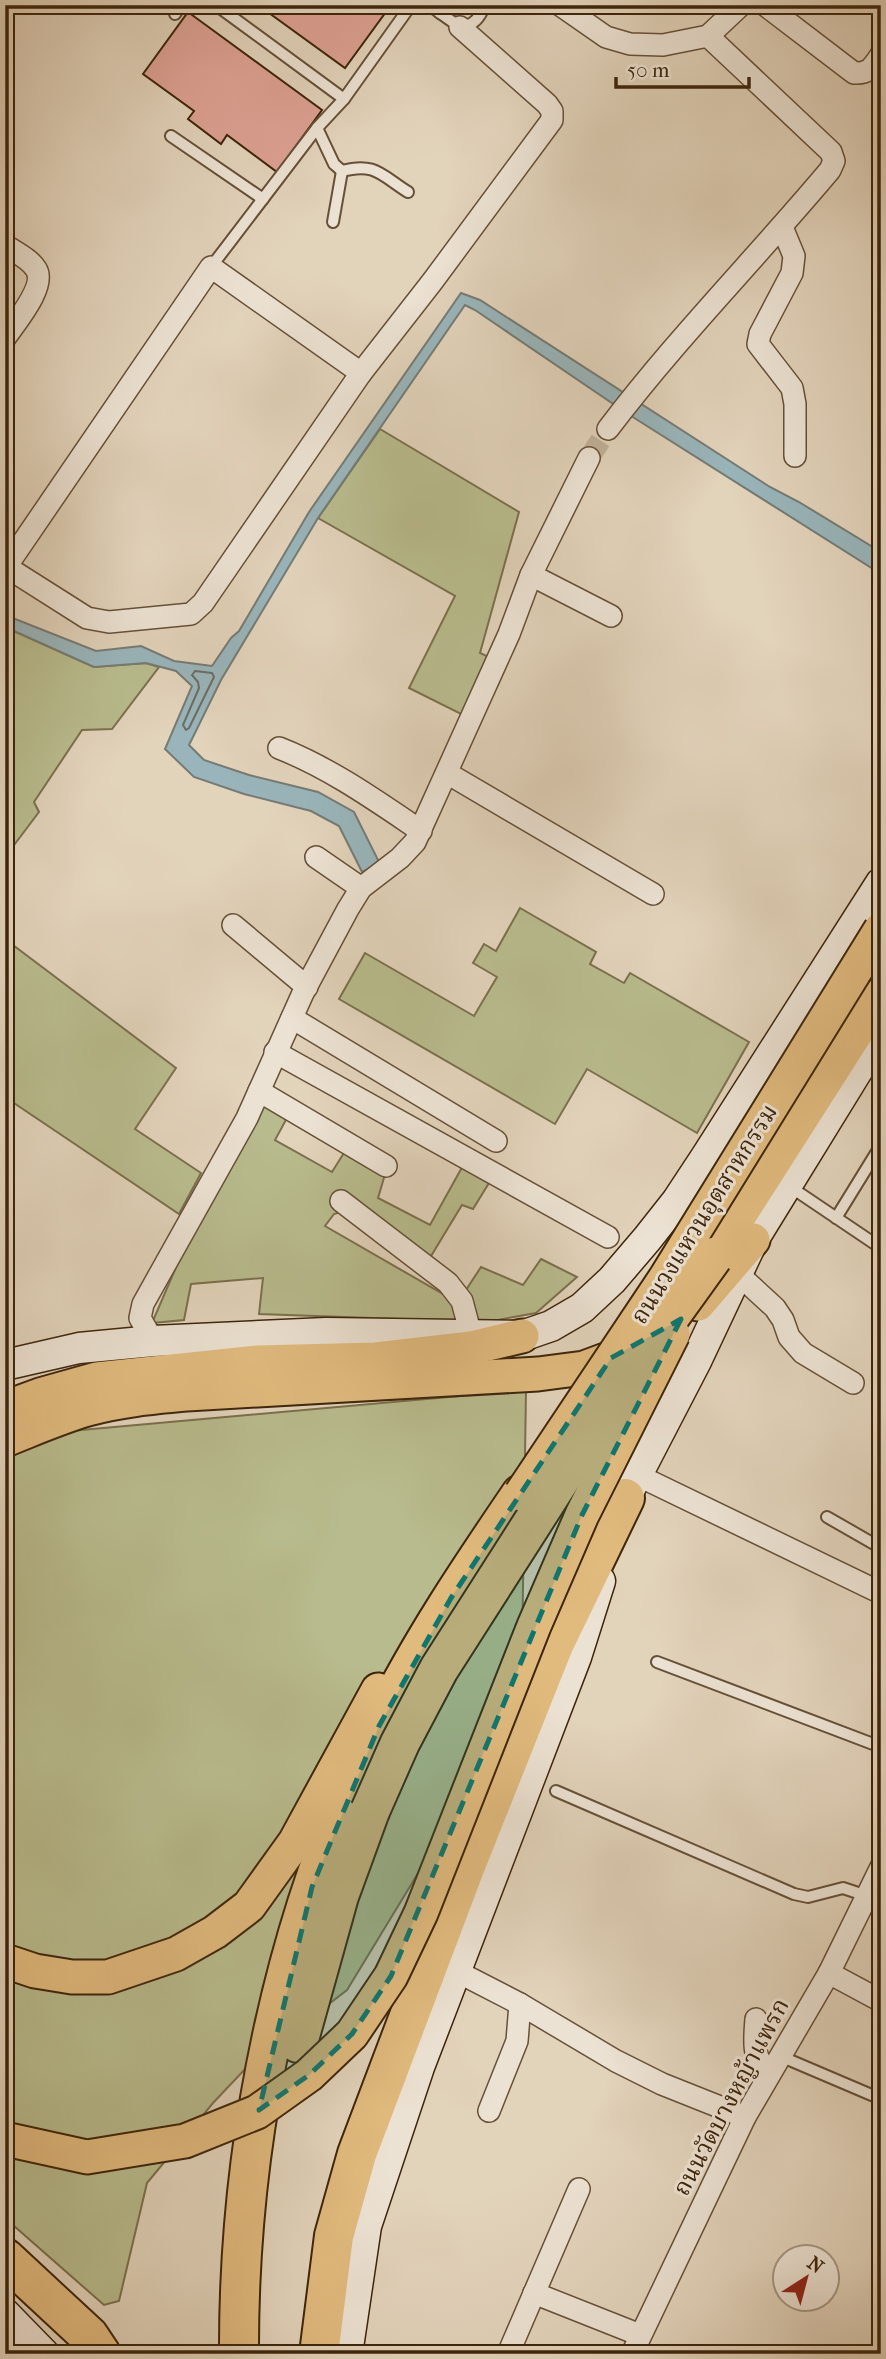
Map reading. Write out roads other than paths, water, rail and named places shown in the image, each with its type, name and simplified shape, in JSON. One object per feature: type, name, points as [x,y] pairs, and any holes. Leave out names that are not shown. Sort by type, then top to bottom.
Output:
[{"type":"highway","points":[[265,2354],[268,2225],[276,2151],[289,2082],[335,1909],[370,1811],[400,1743],[439,1669],[596,1422],[660,1328],[725,1265]]},
{"type":"highway","points":[[319,2354],[334,2236],[357,2154],[465,1868],[554,1645],[631,1487]]},
{"type":"highway","points":[[240,2354],[239,2299],[253,2146],[278,2015],[313,1887],[344,1801],[396,1692],[451,1598],[521,1494]]},
{"type":"highway","points":[[5,2258],[89,2336],[101,2354]]},
{"type":"main road","name":"ถนนวงแหวนอุตสาหกรรม","points":[[5,1961],[35,1971],[72,1978],[108,1977],[176,1954],[215,1932],[249,1906],[295,1842],[404,1643],[461,1562],[521,1494],[666,1276],[881,929]]},
{"type":"main road","name":"ถนนวงแหวนอุตสาหกรรม","points":[[5,2140],[87,2157],[185,2141],[257,2112],[309,2075],[352,2034],[391,1976],[421,1913],[522,1654],[582,1516],[638,1402],[725,1265],[881,994]]},
{"type":"main road","points":[[5,1440],[90,1409],[136,1400],[187,1394],[493,1377],[584,1368],[621,1355],[674,1325],[697,1304],[753,1240]]},
{"type":"main road","points":[[5,1408],[97,1379],[258,1362],[376,1359],[471,1348],[522,1336]]},
{"type":"street","points":[[560,5],[606,37],[630,44],[663,45],[708,36],[731,9]]},
{"type":"street","points":[[765,5],[854,73],[863,74],[870,71],[881,55]]},
{"type":"street","points":[[361,373],[211,267],[6,567],[87,618],[108,622],[191,614],[203,603],[361,373],[552,120],[552,111],[547,104],[460,27]]},
{"type":"street","points":[[612,423],[708,308],[782,227],[830,170],[834,161],[831,152],[708,36]]},
{"type":"street","points":[[782,227],[794,256],[792,274],[760,334],[758,344],[792,388],[795,404],[795,456]]},
{"type":"street","points":[[5,245],[30,262],[37,270],[40,280],[36,291],[5,338]]},
{"type":"street","points":[[153,1341],[141,1318],[143,1304],[247,1118],[307,987],[362,888],[400,858],[421,831],[509,634],[531,575],[589,458]]},
{"type":"street","points":[[531,575],[611,616]]},
{"type":"street","points":[[279,748],[307,759],[344,780],[421,831]]},
{"type":"street","points":[[447,773],[653,894]]},
{"type":"street","points":[[316,857],[362,888]]},
{"type":"street","points":[[5,1365],[79,1348],[153,1341],[326,1334],[522,1336],[551,1326],[582,1308],[612,1280],[677,1201],[881,883]]},
{"type":"street","points":[[233,925],[307,987]]},
{"type":"street","points":[[292,1018],[496,1141]]},
{"type":"street","points":[[347,2354],[366,2226],[419,2067],[576,1657],[631,1487],[696,1361],[725,1265],[753,1240],[881,1032]]},
{"type":"street","points":[[275,1052],[607,1237]]},
{"type":"street","points":[[258,1091],[386,1166]]},
{"type":"street","points":[[341,1201],[448,1283],[462,1301],[471,1335]]},
{"type":"street","points":[[725,1265],[775,1308],[789,1337],[803,1353],[853,1383]]},
{"type":"street","points":[[631,1487],[881,1593]]},
{"type":"street","name":"ถนนวัดบางหญ้าแพรก","points":[[636,2344],[745,2117],[829,1973],[881,1867]]},
{"type":"street","points":[[456,1971],[520,2004],[628,2067],[662,2084],[745,2117]]},
{"type":"street","points":[[829,1973],[881,2001]]},
{"type":"street","points":[[489,2112],[517,2041],[520,2004]]},
{"type":"street","points":[[756,2019],[753,2046],[757,2059],[769,2076]]},
{"type":"street","points":[[509,2354],[579,2189]]},
{"type":"street","points":[[534,2293],[636,2344]]},
{"type":"street","points":[[5,2314],[44,2354]]},
{"type":"lane","points":[[216,5],[344,99]]},
{"type":"lane","points":[[211,267],[317,128],[344,99],[411,5]]},
{"type":"lane","points":[[430,5],[443,9],[460,27],[469,26],[480,16],[485,5]]},
{"type":"lane","points":[[317,128],[334,164],[342,171]]},
{"type":"lane","points":[[171,136],[264,199]]},
{"type":"lane","points":[[342,171],[365,167],[373,169],[408,192]]},
{"type":"lane","points":[[332,222],[342,171]]},
{"type":"lane","points":[[836,1218],[881,1145]]},
{"type":"lane","points":[[787,1185],[881,1248]]},
{"type":"lane","points":[[827,1517],[881,1548]]},
{"type":"lane","points":[[657,1662],[881,1747]]},
{"type":"lane","points":[[556,1791],[794,1894],[808,1897],[843,1888],[867,1896]]},
{"type":"lane","points":[[780,2056],[881,2099]]},
{"type":"water","points":[[461,293],[480,300],[770,487],[881,552],[881,574],[628,414],[465,305],[318,518],[221,680],[189,745],[204,760],[249,775],[318,792],[354,812],[380,864],[362,872],[339,826],[311,811],[244,794],[194,777],[165,749],[192,686],[176,671],[146,663],[94,667],[5,627],[5,615],[96,651],[141,646],[174,661],[212,666],[239,631],[309,512]]},
{"type":"tunnel","points":[[589,458],[608,429]]}]
